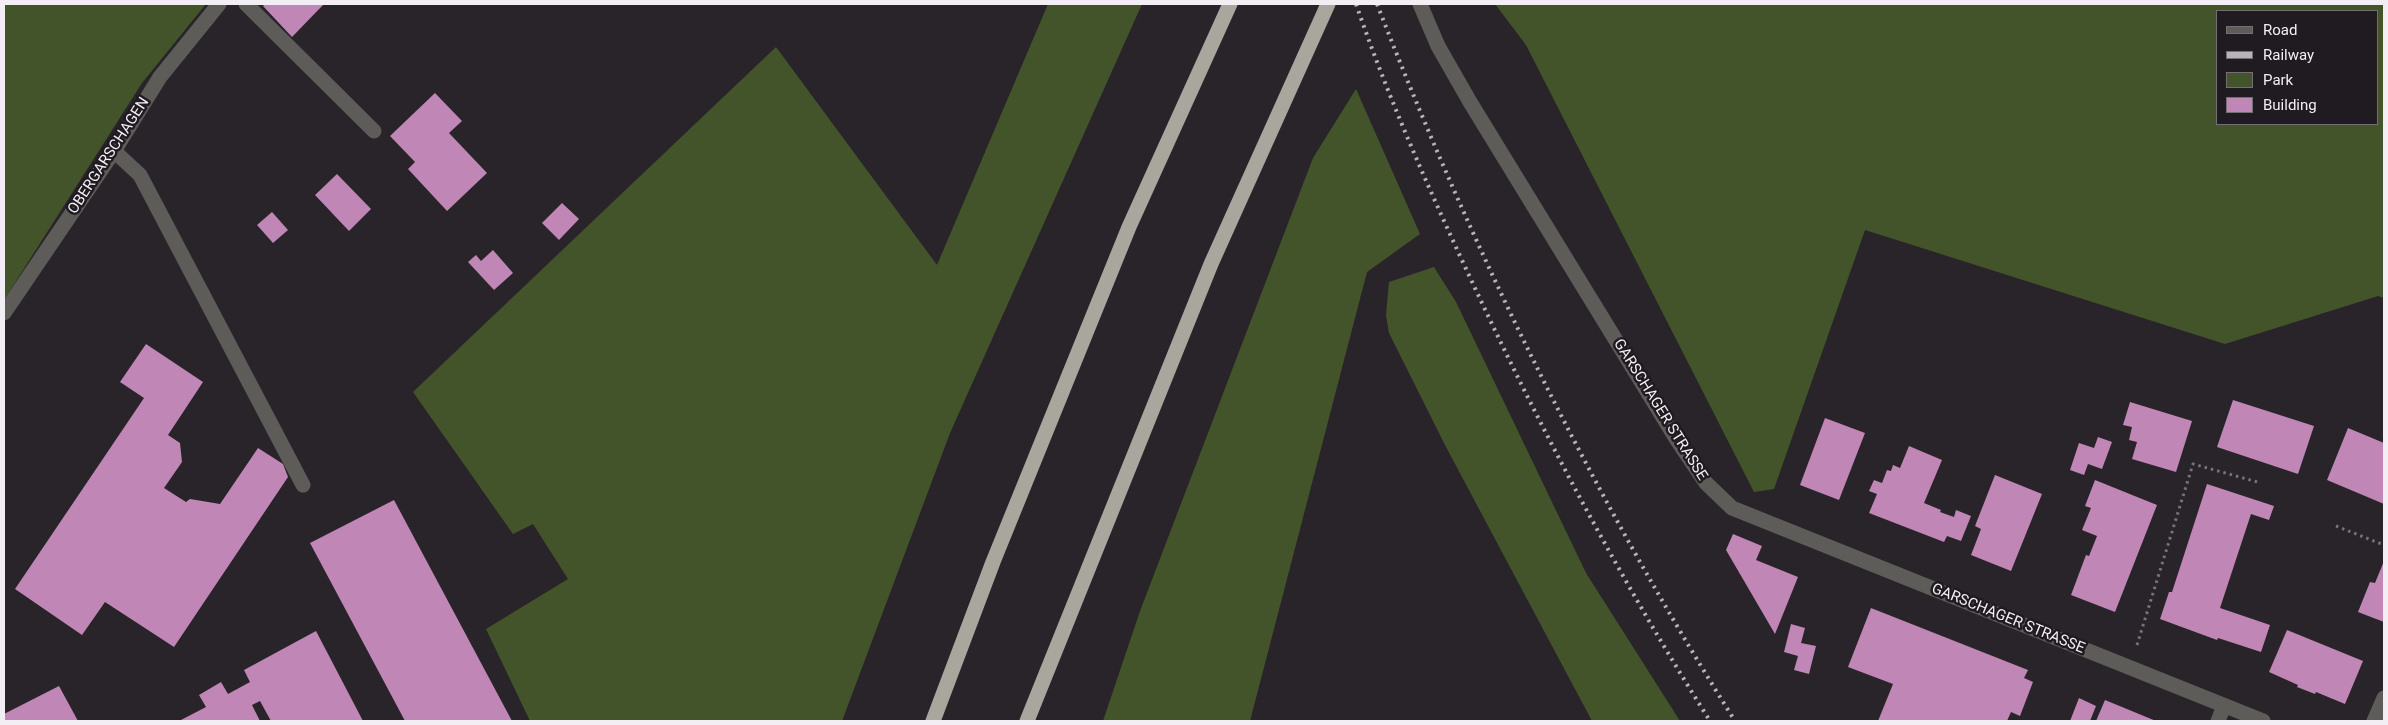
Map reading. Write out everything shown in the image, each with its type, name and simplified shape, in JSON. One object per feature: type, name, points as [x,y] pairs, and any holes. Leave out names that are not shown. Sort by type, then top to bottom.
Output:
[{"type":"highway","points":[[933,721],[993,562],[1125,236],[1230,4]]},
{"type":"highway","points":[[1027,721],[1211,264],[1325,11]]},
{"type":"street","name":"OBERGARSCHAGEN","points":[[4,313],[114,151],[160,77],[219,4]]},
{"type":"street","points":[[246,4],[374,131]]},
{"type":"street","name":"GARSCHAGER STRASSE","points":[[1420,4],[1438,46],[1470,102],[1706,483],[1732,508],[2263,721]]},
{"type":"street","points":[[114,151],[140,175],[303,486]]},
{"type":"street","points":[[2374,721],[2384,698]]},
{"type":"street","points":[[2218,721],[2224,706]]},
{"type":"path","points":[[2130,668],[2193,464],[2261,483]]},
{"type":"path","points":[[2336,526],[2384,546]]},
{"type":"green space","points":[[4,4],[206,4],[142,83],[4,300]]},
{"type":"green space","points":[[1048,4],[1142,4],[950,433],[842,721],[530,721],[486,629],[568,579],[533,524],[513,534],[413,392],[776,47],[937,265]]},
{"type":"green space","points":[[1495,4],[2384,4],[2384,298],[2378,296],[2225,344],[1865,230],[1774,489],[1754,492],[1526,45]]},
{"type":"green space","points":[[1356,89],[1420,234],[1367,272],[1250,721],[1103,721],[1140,611],[1313,158]]},
{"type":"green space","points":[[1434,267],[1456,302],[1586,573],[1680,721],[1592,721],[1446,447],[1389,333],[1386,315],[1389,282]]},
{"type":"building","points":[[265,4],[324,4],[292,37],[263,6]]},
{"type":"building","points":[[435,93],[462,121],[449,133],[487,173],[447,211],[408,169],[415,162],[390,136]]},
{"type":"building","points":[[337,174],[371,209],[349,231],[315,195]]},
{"type":"building","points":[[562,203],[579,219],[559,240],[542,223]]},
{"type":"building","points":[[272,212],[288,230],[273,243],[257,225]]},
{"type":"building","points":[[493,250],[513,273],[494,290],[468,262],[476,255],[481,261]]},
{"type":"building","points":[[146,344],[203,382],[168,435],[180,443],[182,462],[164,488],[186,502],[190,499],[220,504],[258,448],[283,464],[288,477],[174,647],[105,602],[82,635],[15,589],[144,398],[120,382]]},
{"type":"building","points":[[2233,400],[2314,426],[2298,474],[2217,447]]},
{"type":"building","points":[[2130,402],[2192,421],[2176,472],[2132,459],[2137,442],[2129,440],[2132,427],[2123,425]]},
{"type":"building","points":[[1825,418],[1865,433],[1839,500],[1800,485]]},
{"type":"building","points":[[2348,428],[2384,443],[2384,504],[2327,480]]},
{"type":"building","points":[[2098,437],[2112,442],[2102,469],[2088,464],[2084,475],[2070,470],[2079,443],[2094,448]]},
{"type":"building","points":[[1909,446],[1942,460],[1924,503],[1954,517],[1956,510],[1971,516],[1961,541],[1947,536],[1944,542],[1869,513],[1877,494],[1869,491],[1874,480],[1882,483],[1887,470],[1891,471],[1893,465],[1900,468]]},
{"type":"building","points":[[1995,475],[2042,494],[2011,571],[1971,555],[1981,529],[1975,526]]},
{"type":"building","points":[[2095,480],[2157,505],[2115,612],[2071,595],[2086,555],[2089,556],[2097,536],[2082,530],[2091,508],[2085,506]]},
{"type":"building","points":[[2207,484],[2274,506],[2269,520],[2251,514],[2220,608],[2270,625],[2261,652],[2218,638],[2217,640],[2160,619],[2169,592],[2172,592]]},
{"type":"building","points":[[394,500],[512,721],[405,721],[310,543]]},
{"type":"building","points":[[1733,534],[1762,546],[1756,560],[1798,577],[1775,634],[1726,550]]},
{"type":"building","points":[[2384,561],[2384,622],[2358,612],[2370,582],[2375,583]]},
{"type":"building","points":[[1871,608],[2028,670],[2024,678],[2033,682],[2020,716],[2011,712],[2007,721],[1878,721],[1893,684],[1848,667]]},
{"type":"building","points":[[1791,624],[1805,628],[1801,643],[1816,646],[1809,674],[1794,670],[1798,656],[1784,652]]},
{"type":"building","points":[[2287,630],[2363,661],[2345,704],[2316,692],[2315,694],[2297,687],[2298,685],[2269,672]]},
{"type":"building","points":[[316,631],[363,721],[271,721],[260,701],[252,705],[260,721],[179,721],[206,707],[199,695],[221,682],[228,694],[250,682],[244,670]]},
{"type":"building","points":[[59,686],[78,721],[4,721],[4,714]]},
{"type":"building","points":[[2079,698],[2096,706],[2090,721],[2070,721]]},
{"type":"building","points":[[2105,700],[2156,721],[2096,721]]},
{"type":"railway","points":[[1356,4],[1382,76],[1426,182],[1528,398],[1615,562],[1677,669],[1710,721]]},
{"type":"railway","points":[[1377,4],[1454,190],[1495,281],[1539,371],[1584,460],[1632,548],[1735,721]]}]
